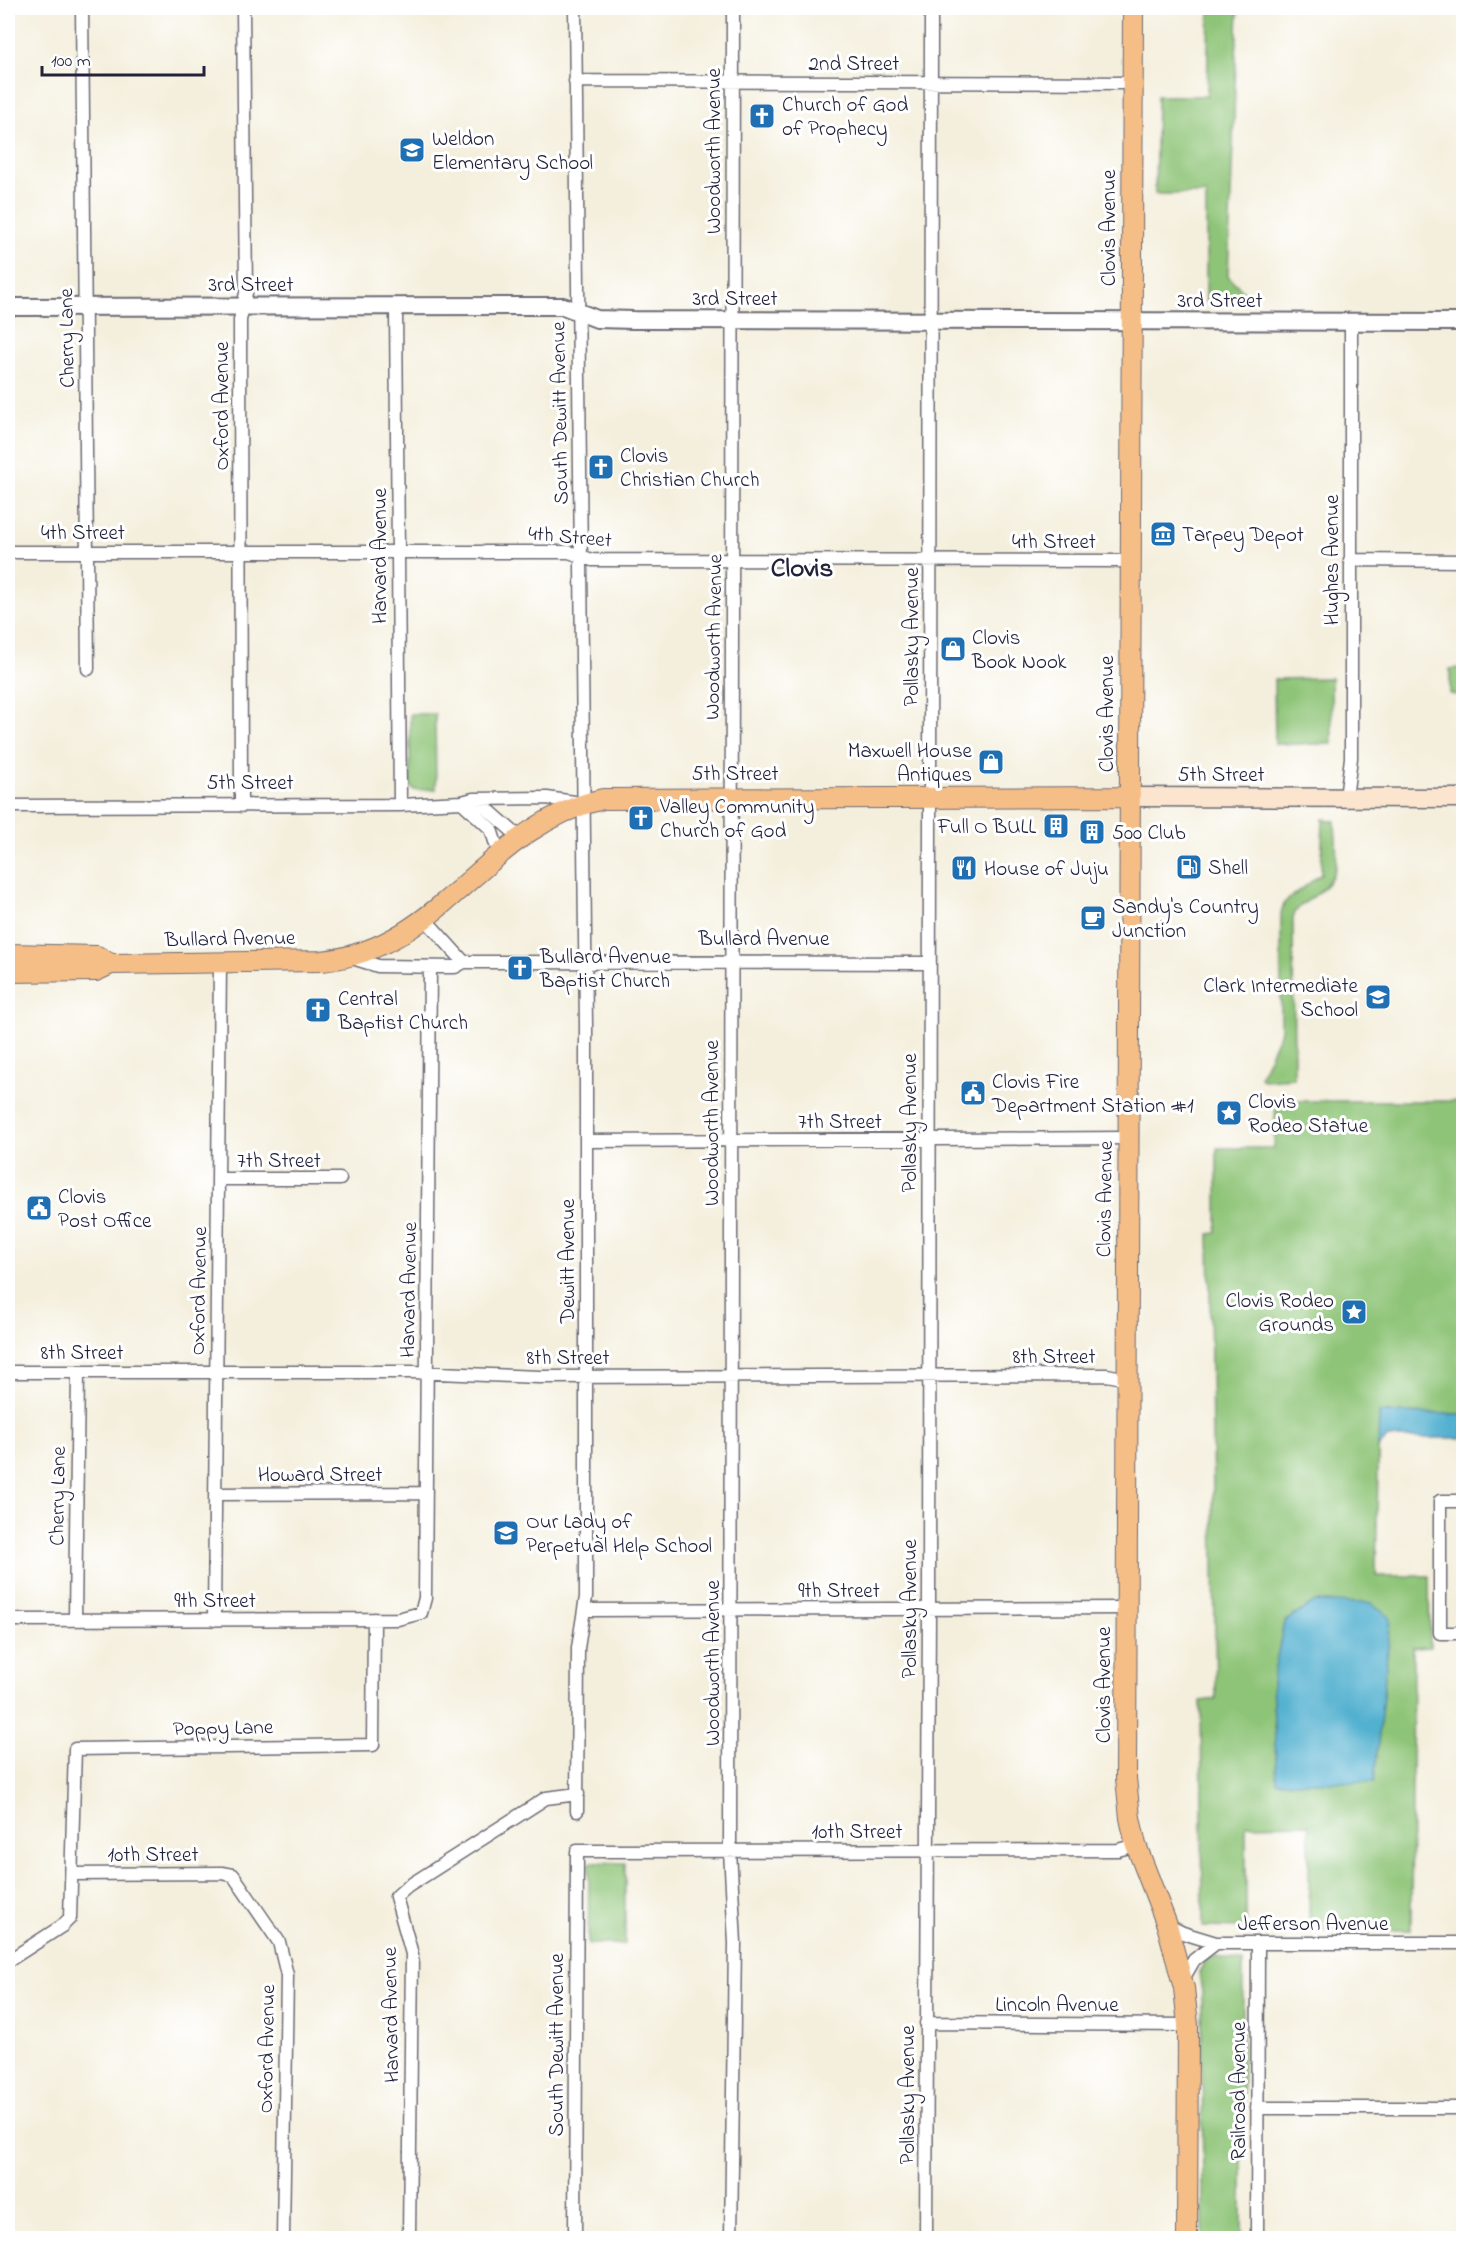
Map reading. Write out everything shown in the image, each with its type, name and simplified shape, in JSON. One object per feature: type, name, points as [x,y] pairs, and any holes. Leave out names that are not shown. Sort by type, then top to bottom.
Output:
[{"type":"main road","name":"Clovis Avenue","points":[[1133,8],[1126,1778],[1130,1818],[1136,1845],[1167,1924],[1183,1979],[1188,2025],[1187,2238]]},
{"type":"main road","name":"5th Street","points":[[583,803],[620,797],[1464,798]]},
{"type":"main road","name":"Bullard Avenue","points":[[8,972],[96,971],[111,964],[322,961],[349,957],[398,938],[425,919],[519,837],[555,814],[583,803]]},
{"type":"main road","name":"Bullard Avenue","points":[[8,954],[97,956],[111,964]]},
{"type":"street","name":"Cherry Lane","points":[[82,8],[88,669]]},
{"type":"street","name":"Oxford Avenue","points":[[241,806],[240,320],[246,292],[243,8]]},
{"type":"street","name":"South Dewitt Avenue","points":[[575,8],[586,962]]},
{"type":"street","name":"Woodworth Avenue","points":[[731,2238],[735,1943],[730,1851],[733,1610],[731,797],[733,8]]},
{"type":"street","name":"Pollasky Avenue","points":[[926,2238],[931,8]]},
{"type":"street","name":"2nd Street","points":[[575,81],[1133,83]]},
{"type":"street","name":"3rd Street","points":[[8,307],[562,306],[597,318],[732,321],[1464,322]]},
{"type":"street","name":"Harvard Avenue","points":[[396,307],[400,805]]},
{"type":"street","name":"Hughes Avenue","points":[[1346,798],[1351,758],[1351,322]]},
{"type":"street","name":"4th Street","points":[[8,552],[399,550],[569,552],[592,560],[1130,561]]},
{"type":"street","points":[[1350,560],[1464,561]]},
{"type":"street","name":"5th Street","points":[[8,806],[400,805],[462,802],[473,799],[547,798],[583,803]]},
{"type":"street","points":[[462,802],[484,806],[519,837]]},
{"type":"street","points":[[462,802],[490,829],[499,854]]},
{"type":"street","points":[[425,919],[464,962]]},
{"type":"street","name":"Bullard Avenue","points":[[349,957],[378,966],[430,967],[455,966],[464,962],[930,963]]},
{"type":"street","name":"Oxford Avenue","points":[[214,1620],[220,962]]},
{"type":"street","name":"Dewitt Avenue","points":[[577,1811],[578,1648],[586,1610],[586,962]]},
{"type":"street","name":"Harvard Avenue","points":[[421,1613],[425,1598],[430,967]]},
{"type":"street","name":"7th Street","points":[[586,1141],[1129,1138]]},
{"type":"street","name":"7th Street","points":[[218,1179],[340,1179]]},
{"type":"street","name":"8th Street","points":[[8,1372],[426,1372],[586,1377],[1107,1375],[1128,1379]]},
{"type":"street","name":"Cherry Lane","points":[[75,1620],[78,1372]]},
{"type":"street","name":"Howard Street","points":[[215,1494],[425,1493]]},
{"type":"street","points":[[1464,1501],[1440,1501],[1440,1633],[1464,1633]]},
{"type":"street","name":"9th Street","points":[[586,1610],[1128,1608]]},
{"type":"street","name":"9th Street","points":[[8,1620],[374,1619],[411,1617],[421,1613]]},
{"type":"street","name":"Poppy Lane","points":[[72,1874],[75,1749],[373,1745],[374,1619]]},
{"type":"street","name":"Harvard Avenue","points":[[409,2238],[412,1954],[396,1898],[406,1887],[546,1798],[578,1794]]},
{"type":"street","name":"10th Street","points":[[577,1851],[1118,1850],[1136,1845]]},
{"type":"street","name":"South Dewitt Avenue","points":[[575,2238],[577,1851]]},
{"type":"street","name":"10th Street","points":[[72,1874],[222,1873],[233,1875]]},
{"type":"street","points":[[8,1961],[70,1918],[72,1874]]},
{"type":"street","name":"Oxford Avenue","points":[[233,1875],[279,1942],[287,1975],[283,2238]]},
{"type":"street","name":"Jefferson Avenue","points":[[1167,1924],[1183,1933],[1216,1943],[1464,1943]]},
{"type":"street","points":[[1183,1979],[1201,1954],[1216,1943]]},
{"type":"street","name":"Railroad Avenue","points":[[1257,2238],[1258,1943]]},
{"type":"street","name":"Lincoln Avenue","points":[[926,2023],[1188,2025]]},
{"type":"street","points":[[1257,2108],[1464,2108]]},
{"type":"green space","points":[[1209,8],[1238,8],[1228,276],[1254,302],[1206,302],[1206,194],[1155,194],[1157,96],[1207,96]]},
{"type":"green space","points":[[1464,668],[1463,699],[1460,695],[1450,694],[1450,669]]},
{"type":"green space","points":[[1331,678],[1332,744],[1275,744],[1274,679]]},
{"type":"green space","points":[[410,714],[435,714],[436,789],[414,790],[410,786]]},
{"type":"green space","points":[[1323,819],[1335,821],[1337,854],[1334,872],[1323,889],[1299,908],[1293,917],[1294,1078],[1263,1080],[1260,1077],[1281,1031],[1281,913],[1284,903],[1321,874]]},
{"type":"green space","points":[[1276,1101],[1463,1101],[1463,1414],[1379,1413],[1376,1576],[1429,1576],[1430,1647],[1413,1648],[1411,1930],[1309,1930],[1309,1824],[1246,1825],[1246,1928],[1203,1927],[1201,1701],[1216,1699],[1209,1234],[1217,1233],[1217,1148],[1274,1148]]},
{"type":"green space","points":[[592,1862],[625,1863],[625,1944],[588,1944],[589,1865]]},
{"type":"green space","points":[[1216,1957],[1243,1962],[1242,2238],[1203,2238],[1202,1992],[1199,1973],[1206,1958]]},
{"type":"water","points":[[1379,1413],[1463,1414],[1463,1438],[1387,1438],[1378,1448]]},
{"type":"water","points":[[1315,1602],[1372,1603],[1391,1618],[1374,1782],[1277,1782],[1272,1682],[1284,1622]]},
{"type":"place","name":"Church of God of Prophecy","points":[[762,116]]},
{"type":"place","name":"Weldon Elementary School","points":[[412,150]]},
{"type":"place","name":"Clovis Christian Church","points":[[601,467]]},
{"type":"place","name":"Tarpey Depot","points":[[1163,534]]},
{"type":"place","name":"Clovis Book Nook","points":[[953,649]]},
{"type":"place","name":"Maxwell House Antiques","points":[[991,762]]},
{"type":"place","name":"Valley Community Church of God","points":[[641,818]]},
{"type":"place","name":"Full O BULL","points":[[1056,826]]},
{"type":"place","name":"500 Club","points":[[1092,832]]},
{"type":"place","name":"Shell","points":[[1189,867]]},
{"type":"place","name":"House of Juju","points":[[964,868]]},
{"type":"place","name":"Sandy's Country Junction","points":[[1093,918]]},
{"type":"place","name":"Bullard Avenue Baptist Church","points":[[520,968]]},
{"type":"place","name":"Clark Intermediate School","points":[[1378,997]]},
{"type":"place","name":"Central Baptist Church","points":[[318,1010]]},
{"type":"place","name":"Clovis Fire Department Station #1","points":[[973,1093]]},
{"type":"place","name":"Clovis Rodeo Statue","points":[[1229,1113]]},
{"type":"place","name":"Clovis Post Office","points":[[39,1208]]},
{"type":"place","name":"Clovis Rodeo Grounds","points":[[1354,1312]]},
{"type":"place","name":"Our Lady of Perpetual Help School","points":[[506,1533]]},
{"type":"district","name":"Clovis","points":[[802,567]]}]
